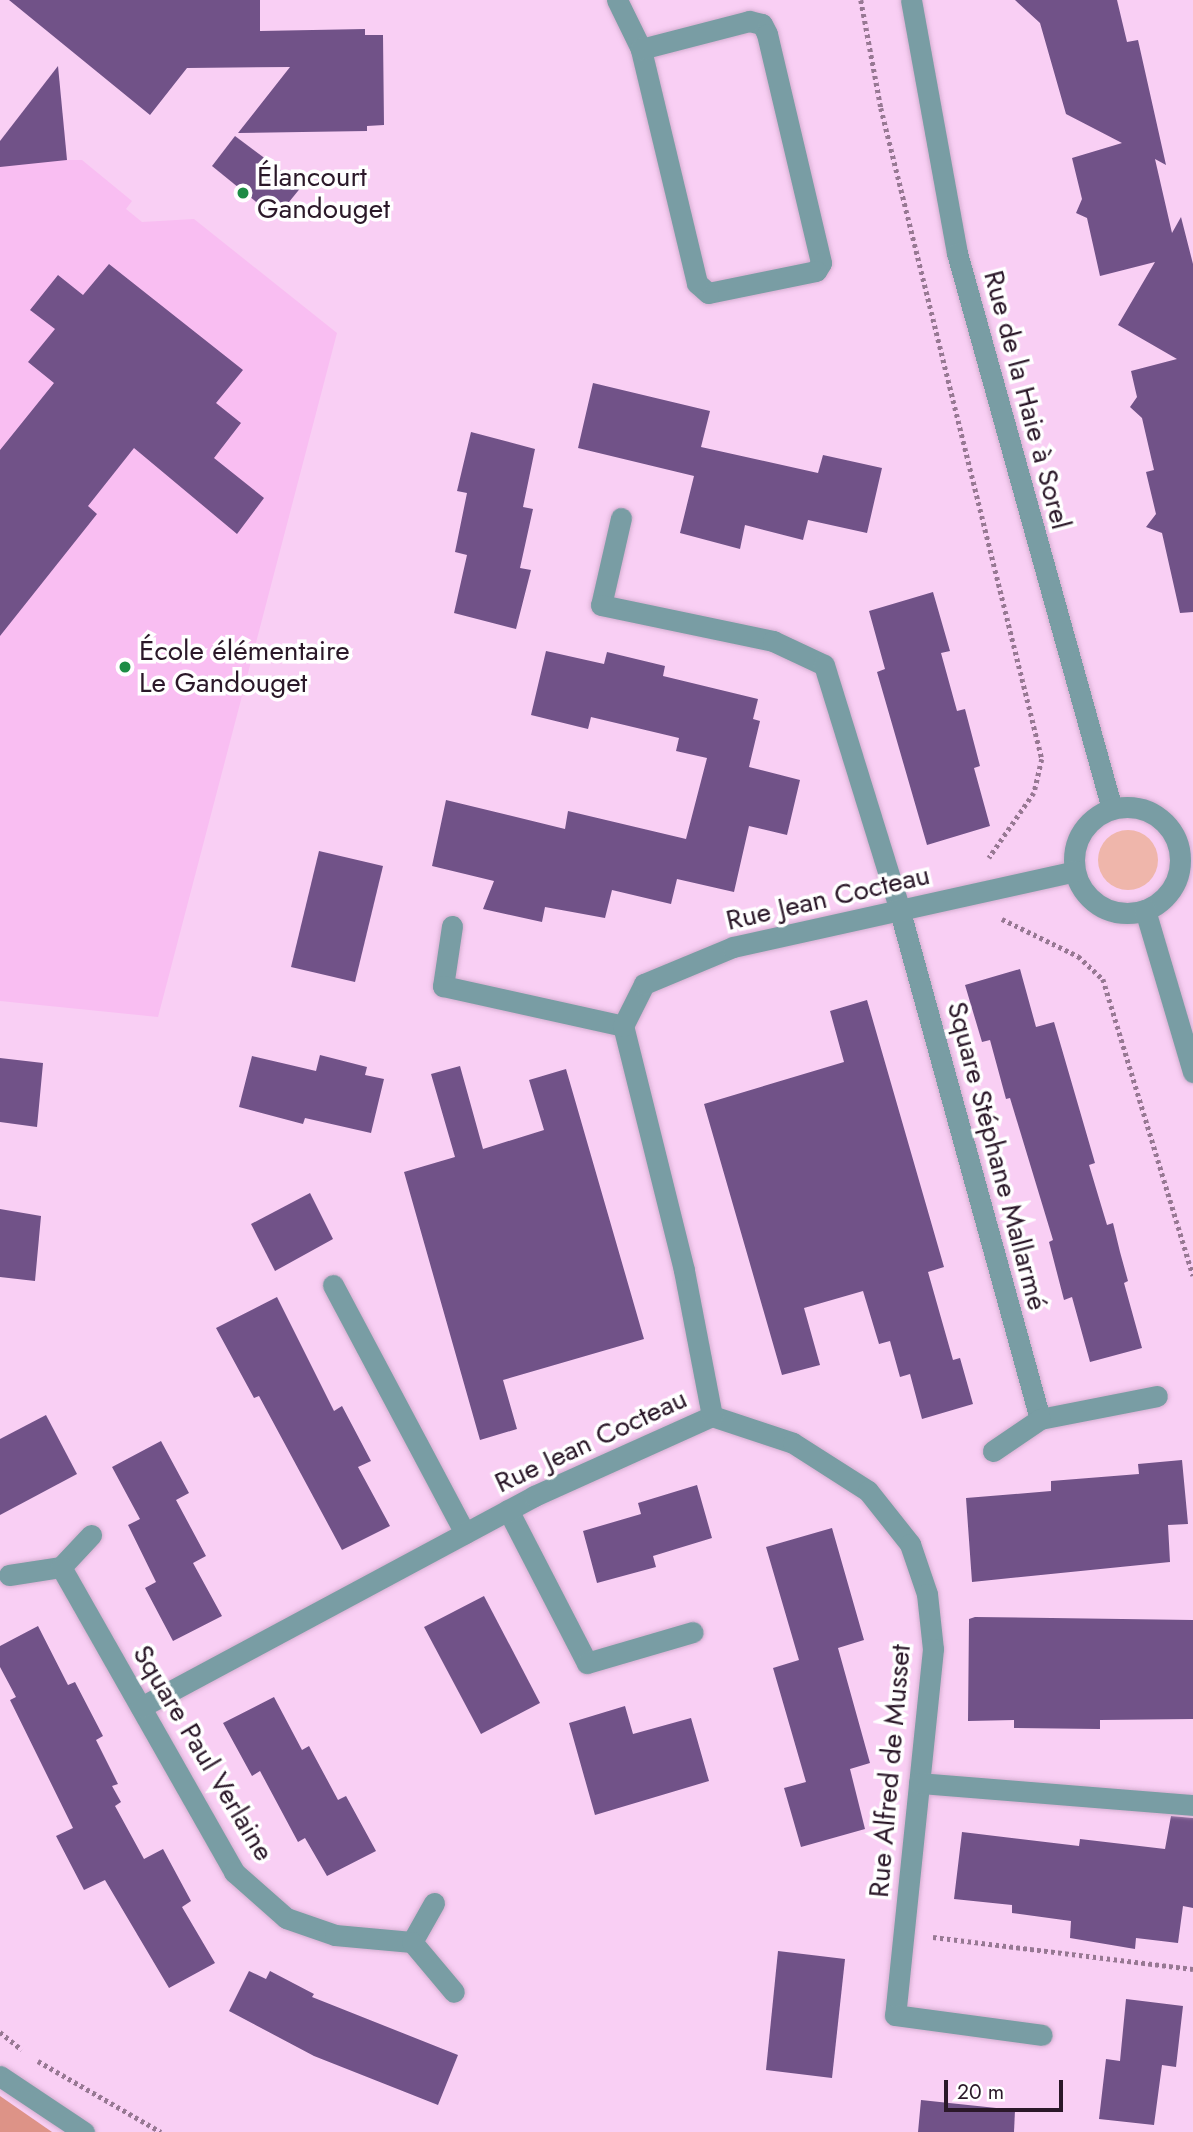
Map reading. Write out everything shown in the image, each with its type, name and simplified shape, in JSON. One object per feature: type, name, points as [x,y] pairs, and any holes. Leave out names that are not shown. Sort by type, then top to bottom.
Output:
[{"type":"street","points":[[617,0],[641,49],[701,290],[708,293],[816,271],[821,263],[762,24],[749,21],[641,49]]},
{"type":"street","name":"Rue de la Haie à Sorel","points":[[911,0],[957,253],[1112,809]]},
{"type":"street","name":"Square Stéphane Mallarmé","points":[[621,518],[601,605],[773,641],[824,665],[899,908],[1040,1419]]},
{"type":"street","points":[[1128,807],[1159,817],[1186,841],[1178,876],[1165,897],[1145,910],[1115,912],[1101,906],[1090,897],[1075,871],[1074,855],[1086,826],[1112,809],[1128,807]]},
{"type":"street","name":"Rue Jean Cocteau","points":[[141,1707],[508,1510],[712,1416],[684,1270],[623,1026],[645,984],[733,947],[1075,871]]},
{"type":"street","points":[[1145,910],[1193,1072]]},
{"type":"street","points":[[452,926],[443,985],[623,1026]]},
{"type":"street","points":[[333,1285],[465,1533]]},
{"type":"street","points":[[993,1451],[1040,1419],[1157,1396]]},
{"type":"street","name":"Rue Alfred de Musset","points":[[712,1416],[793,1443],[868,1491],[910,1544],[927,1594],[933,1649],[895,2015],[1042,2035]]},
{"type":"street","points":[[508,1510],[587,1662],[693,1632]]},
{"type":"street","points":[[9,1575],[61,1567],[91,1535]]},
{"type":"street","name":"Square Paul Verlaine","points":[[61,1567],[234,1872],[286,1918],[335,1935],[412,1942]]},
{"type":"street","points":[[919,1783],[1193,1805]]},
{"type":"street","points":[[435,1903],[412,1942],[454,1992]]},
{"type":"street","points":[[0,2076],[84,2132]]},
{"type":"path","points":[[861,0],[881,108],[1042,759],[1034,793],[982,868],[988,892],[997,916],[1078,956],[1103,979],[1193,1276]]},
{"type":"path","points":[[904,1933],[1193,1969]]},
{"type":"path","points":[[0,2032],[27,2054],[161,2132]]},
{"type":"shaded area","name":"École élémentaire Le Gandouget","points":[[35,96],[63,117],[67,160],[82,160],[132,201],[126,209],[142,222],[194,219],[337,333],[158,1017],[0,1001],[0,147]]},
{"type":"shaded area","points":[[1122,830],[1134,830],[1153,843],[1158,860],[1156,872],[1145,885],[1134,890],[1122,890],[1103,877],[1098,866],[1098,854],[1111,835]]},
{"type":"shaded area","points":[[0,2096],[52,2132],[0,2132]]},
{"type":"building","points":[[9,0],[260,0],[260,31],[365,29],[365,35],[383,35],[384,125],[367,126],[367,131],[238,133],[290,67],[187,68],[150,115]]},
{"type":"building","points":[[1015,0],[1117,0],[1127,42],[1138,40],[1166,165],[1155,159],[1172,233],[1181,217],[1193,264],[1193,612],[1180,613],[1162,533],[1146,527],[1156,514],[1146,472],[1154,470],[1142,418],[1130,407],[1137,397],[1131,371],[1177,359],[1118,325],[1155,262],[1100,276],[1087,218],[1076,213],[1082,199],[1072,158],[1122,143],[1066,114],[1040,23]]},
{"type":"building","points":[[58,66],[67,160],[0,167],[0,141]]},
{"type":"building","points":[[235,136],[302,186],[276,218],[212,166]]},
{"type":"building","points":[[109,264],[243,370],[216,403],[241,423],[214,458],[264,498],[237,534],[134,448],[88,506],[97,514],[0,636],[0,450],[54,383],[28,362],[55,329],[30,310],[58,275],[83,295]]},
{"type":"building","points":[[593,383],[710,411],[701,447],[818,473],[823,455],[882,468],[867,533],[808,520],[803,540],[745,525],[740,549],[680,533],[694,476],[578,448]]},
{"type":"building","points":[[471,432],[535,449],[523,507],[533,509],[520,568],[531,570],[516,629],[454,613],[467,555],[455,552],[467,493],[457,491]]},
{"type":"building","points":[[933,592],[950,651],[941,653],[957,711],[965,709],[980,766],[974,768],[990,826],[927,845],[877,672],[885,669],[869,611]]},
{"type":"building","points":[[546,651],[604,664],[607,652],[665,666],[663,676],[758,699],[753,719],[760,721],[749,767],[800,780],[787,835],[749,826],[734,892],[677,879],[671,904],[612,890],[605,918],[545,907],[542,922],[483,909],[494,881],[432,866],[446,800],[565,829],[568,811],[686,839],[707,758],[676,751],[679,738],[591,717],[588,729],[531,715]]},
{"type":"building","points":[[319,851],[383,866],[355,982],[291,967]]},
{"type":"building","points":[[1020,969],[1036,1027],[1054,1022],[1095,1163],[1089,1165],[1107,1225],[1113,1223],[1128,1281],[1124,1283],[1142,1348],[1090,1362],[1072,1297],[1064,1300],[1049,1242],[1053,1240],[1010,1098],[1006,1099],[990,1040],[982,1042],[965,985]]},
{"type":"building","points":[[867,1000],[944,1267],[928,1272],[953,1360],[960,1358],[973,1404],[922,1419],[910,1374],[900,1377],[890,1341],[879,1344],[863,1291],[804,1308],[820,1365],[782,1375],[704,1104],[844,1062],[830,1011]]},
{"type":"building","points":[[320,1055],[367,1067],[365,1075],[384,1079],[371,1133],[305,1118],[303,1124],[239,1107],[252,1056],[316,1071]]},
{"type":"building","points":[[0,1058],[43,1063],[37,1127],[0,1122]]},
{"type":"building","points":[[460,1066],[483,1149],[544,1130],[529,1080],[566,1069],[644,1339],[503,1380],[517,1429],[480,1440],[404,1172],[455,1157],[431,1074]]},
{"type":"building","points":[[310,1193],[333,1239],[275,1271],[251,1224]]},
{"type":"building","points":[[0,1209],[41,1216],[35,1281],[0,1277]]},
{"type":"building","points":[[277,1297],[334,1411],[342,1406],[371,1461],[358,1467],[390,1526],[342,1550],[259,1396],[254,1398],[216,1328]]},
{"type":"building","points":[[46,1415],[77,1474],[0,1515],[0,1439]]},
{"type":"building","points":[[161,1441],[189,1493],[176,1500],[206,1556],[193,1563],[222,1616],[173,1641],[145,1588],[156,1582],[128,1525],[140,1519],[112,1467]]},
{"type":"building","points":[[1182,1460],[1188,1524],[1168,1525],[1170,1562],[972,1582],[966,1498],[1051,1491],[1051,1481],[1139,1474],[1138,1464]]},
{"type":"building","points":[[697,1485],[712,1538],[653,1556],[656,1567],[597,1583],[583,1531],[641,1514],[638,1503]]},
{"type":"building","points":[[832,1528],[864,1640],[838,1648],[870,1763],[850,1769],[865,1829],[801,1847],[784,1788],[806,1782],[773,1668],[799,1660],[766,1547]]},
{"type":"building","points":[[484,1596],[540,1703],[481,1734],[424,1627]]},
{"type":"building","points":[[969,1619],[1193,1620],[1193,1719],[1100,1720],[1100,1729],[1014,1728],[1014,1720],[968,1721]]},
{"type":"building","points":[[38,1626],[68,1685],[75,1682],[103,1736],[96,1740],[118,1784],[112,1786],[121,1802],[115,1806],[144,1859],[163,1849],[191,1901],[182,1907],[215,1963],[169,1988],[105,1880],[84,1890],[56,1836],[73,1828],[10,1700],[16,1697],[0,1667],[0,1646]]},
{"type":"building","points":[[274,1697],[302,1750],[309,1746],[338,1800],[346,1796],[376,1851],[327,1876],[305,1838],[298,1842],[260,1771],[252,1776],[223,1723]]},
{"type":"building","points":[[625,1706],[633,1734],[691,1718],[709,1781],[595,1815],[569,1723]]},
{"type":"building","points":[[1171,1816],[1193,1818],[1193,1908],[1183,1906],[1178,1943],[1136,1938],[1135,1949],[1070,1938],[1071,1921],[1012,1913],[1012,1905],[954,1899],[962,1832],[1079,1846],[1080,1839],[1165,1849]]},
{"type":"building","points":[[778,1951],[845,1959],[832,2078],[766,2070]]},
{"type":"building","points":[[249,1971],[266,1979],[270,1971],[314,1994],[312,1997],[458,2055],[438,2105],[314,2056],[229,2011]]},
{"type":"building","points":[[1126,1999],[1183,2006],[1176,2067],[1162,2065],[1154,2125],[1099,2119],[1106,2059],[1120,2061]]},
{"type":"building","points":[[921,2100],[1015,2110],[1014,2132],[918,2132]]},
{"type":"place","name":"Élancourt Gandouget","points":[[243,193]]},
{"type":"place","name":"École élémentaire Le Gandouget","points":[[125,667]]}]
